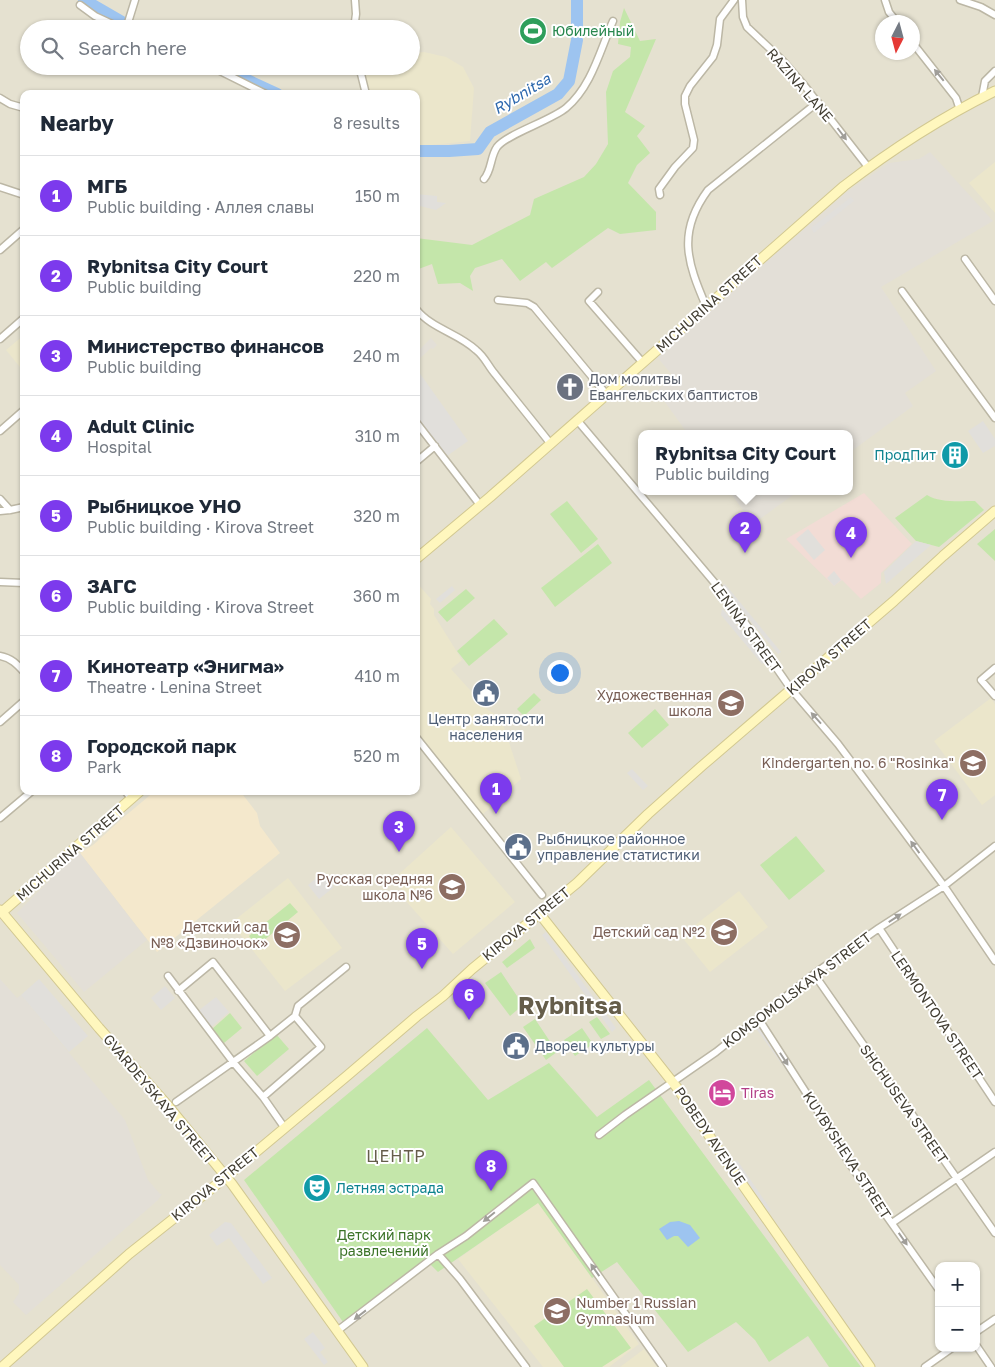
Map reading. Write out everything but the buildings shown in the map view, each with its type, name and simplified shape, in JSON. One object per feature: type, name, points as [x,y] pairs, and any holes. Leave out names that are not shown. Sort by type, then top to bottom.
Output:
[{"type":"street","points":[[128,20],[135,0]]},
{"type":"street","points":[[355,0],[355,20]]},
{"type":"street","points":[[660,194],[659,189],[665,180],[693,148],[694,140],[685,104],[685,96],[690,86],[713,57],[717,45],[720,19],[734,0]]},
{"type":"street","name":"RAZINA LANE","points":[[742,0],[743,17],[747,27],[782,60],[818,102],[868,168]]},
{"type":"street","points":[[885,0],[891,15]]},
{"type":"street","points":[[960,0],[981,7],[995,15]]},
{"type":"street","points":[[80,6],[104,20]]},
{"type":"street","points":[[484,179],[488,175],[492,157],[504,141],[567,108],[578,95],[589,79],[613,21]]},
{"type":"street","points":[[920,52],[956,98],[960,110]]},
{"type":"street","points":[[982,97],[985,81],[995,71]]},
{"type":"street","points":[[228,75],[258,90]]},
{"type":"street","points":[[362,75],[365,90]]},
{"type":"street","name":"MICHURINA STREET","points":[[420,556],[607,395],[820,205],[868,168],[920,134],[995,91]]},
{"type":"street","points":[[0,98],[20,107]]},
{"type":"street","points":[[706,306],[690,268],[688,250],[689,235],[697,205],[708,190],[818,102]]},
{"type":"street","points":[[0,187],[20,194]]},
{"type":"street","points":[[0,250],[20,232]]},
{"type":"street","points":[[965,258],[995,301]]},
{"type":"street","points":[[902,291],[995,418]]},
{"type":"street","points":[[598,292],[589,302],[643,363]]},
{"type":"street","points":[[498,300],[527,302],[534,307],[607,395]]},
{"type":"street","points":[[420,314],[439,329],[464,340],[485,358],[493,372],[550,443]]},
{"type":"street","points":[[0,340],[20,322]]},
{"type":"street","points":[[0,431],[20,414]]},
{"type":"street","name":"LENINA STREET","points":[[577,420],[638,492]]},
{"type":"street","points":[[420,427],[480,505]]},
{"type":"street","points":[[420,459],[435,446]]},
{"type":"street","name":"LENINA STREET","points":[[640,495],[730,601],[791,689],[838,744],[944,886],[995,962]]},
{"type":"street","points":[[0,499],[10,510]]},
{"type":"street","points":[[0,511],[20,508]]},
{"type":"street","name":"KIROVA STREET","points":[[2,1367],[129,1254],[226,1177],[576,883],[697,770],[894,602],[995,511]]},
{"type":"street","points":[[0,582],[20,583]]},
{"type":"street","points":[[0,656],[7,657],[20,667]]},
{"type":"street","points":[[995,668],[981,680],[995,696]]},
{"type":"street","points":[[0,722],[20,704]]},
{"type":"street","points":[[420,743],[542,895]]},
{"type":"street","points":[[0,818],[27,795]]},
{"type":"street","points":[[128,795],[132,799]]},
{"type":"street","name":"MICHURINA STREET","points":[[1,912],[136,795]]},
{"type":"street","name":"KOMSOMOLSKAYA STREET","points":[[599,1135],[716,1052],[814,974],[879,928],[944,886],[995,846]]},
{"type":"street","name":"GVARDEYSKAYA STREET","points":[[1,912],[169,1107],[226,1177],[363,1367]]},
{"type":"street","name":"POBEDY AVENUE","points":[[539,913],[673,1082],[870,1367]]},
{"type":"street","name":"LERMONTOVA STREET","points":[[879,928],[995,1102]]},
{"type":"street","points":[[178,992],[213,962],[270,1036]]},
{"type":"street","points":[[176,1102],[270,1036],[295,1016],[298,1006],[346,967]]},
{"type":"street","name":"SHCHUSEVA STREET","points":[[814,974],[995,1233]]},
{"type":"street","points":[[168,976],[178,992],[263,1097],[284,1127]]},
{"type":"street","points":[[263,1097],[321,1047],[295,1016]]},
{"type":"street","name":"KUYBYSHEVA STREET","points":[[758,1018],[832,1133],[849,1163],[935,1284]]},
{"type":"street","points":[[892,1223],[995,1152]]},
{"type":"street","points":[[337,1331],[438,1254],[466,1236],[533,1183],[663,1367]]},
{"type":"street","points":[[438,1254],[460,1279],[526,1367]]},
{"type":"street","points":[[980,1329],[995,1319]]},
{"type":"street","points":[[980,1351],[990,1367]]},
{"type":"street","points":[[925,1367],[946,1352]]},
{"type":"shaded area","points":[[0,0],[995,0],[995,1367],[0,1367]]},
{"type":"shaded area","points":[[420,52],[446,57],[463,67],[474,88],[470,141],[420,145],[420,90],[362,90],[360,75],[420,75]]},
{"type":"shaded area","points":[[930,152],[993,221],[881,287],[936,371],[905,393],[913,406],[853,450],[853,430],[685,430],[657,391],[673,376],[657,357],[847,192],[889,163],[919,159]]},
{"type":"shaded area","points":[[995,162],[995,213],[969,183]]},
{"type":"shaded area","points":[[420,194],[437,196],[437,202],[446,203],[436,210],[420,206]]},
{"type":"shaded area","points":[[851,197],[854,201],[814,233],[811,228]]},
{"type":"shaded area","points":[[20,338],[20,367],[6,350]]},
{"type":"shaded area","points":[[431,338],[437,345],[420,358],[420,349]]},
{"type":"shaded area","points":[[420,374],[468,441],[447,456],[420,421]]},
{"type":"shaded area","points":[[983,421],[995,439],[995,446],[983,453],[968,431]]},
{"type":"shaded area","points":[[864,493],[912,544],[881,573],[881,583],[861,599],[842,580],[834,586],[786,539]]},
{"type":"shaded area","points":[[732,495],[793,495],[753,524]]},
{"type":"shaded area","points":[[808,529],[825,550],[814,560],[796,539]]},
{"type":"shaded area","points":[[916,541],[931,545],[886,584],[884,572]]},
{"type":"shaded area","points":[[834,571],[841,580],[834,586],[827,578]]},
{"type":"shaded area","points":[[725,584],[781,652],[778,654],[721,586]]},
{"type":"shaded area","points":[[452,586],[455,590],[440,603],[436,599]]},
{"type":"shaded area","points":[[420,587],[431,599],[430,604],[434,609],[434,615],[462,660],[451,669],[488,710],[501,718],[521,779],[482,815],[420,738]]},
{"type":"shaded area","points":[[722,608],[767,661],[762,664],[721,615]]},
{"type":"shaded area","name":"Kindergarten no. 6 \"Rosinka\"","points":[[991,698],[995,704],[995,795],[982,805],[934,741]]},
{"type":"shaded area","points":[[632,769],[648,786],[643,790],[627,773]]},
{"type":"shaded area","points":[[150,795],[243,795],[257,813],[260,826],[280,853],[157,952],[80,853],[93,845]]},
{"type":"shaded area","name":"Русская средняя школа №6","points":[[451,827],[515,902],[453,954],[404,899],[398,875]]},
{"type":"shaded area","points":[[80,853],[147,940],[84,992],[17,913]]},
{"type":"shaded area","points":[[322,873],[334,887],[319,899],[308,885]]},
{"type":"shaded area","name":"Детский сад №8 «Дзвиночок»","points":[[288,878],[342,948],[285,991],[231,923]]},
{"type":"shaded area","name":"Детский сад №2","points":[[739,891],[768,927],[710,972],[681,936]]},
{"type":"shaded area","points":[[546,932],[616,1028],[612,1032],[542,935]]},
{"type":"shaded area","points":[[0,979],[17,998],[21,995],[125,1120],[148,1180],[162,1194],[158,1200],[26,1315],[13,1302],[19,1293],[19,1285],[0,1265]]},
{"type":"shaded area","points":[[39,979],[88,1036],[69,1052],[21,995]]},
{"type":"shaded area","points":[[165,986],[175,998],[161,1010],[151,998]]},
{"type":"shaded area","points":[[216,997],[229,1012],[211,1027],[198,1011]]},
{"type":"shaded area","points":[[755,1027],[760,1027],[799,1081],[793,1080]]},
{"type":"shaded area","points":[[737,1160],[771,1210],[767,1213],[733,1163]]},
{"type":"shaded area","name":"Number 1 Russian Gymnasium","points":[[538,1202],[639,1344],[609,1367],[543,1367],[458,1259]]},
{"type":"shaded area","points":[[225,1222],[231,1223],[272,1278],[263,1284],[229,1238],[217,1246],[209,1235]]},
{"type":"shaded area","points":[[313,1332],[325,1348],[320,1352],[328,1362],[324,1365],[304,1339]]},
{"type":"shaded area","points":[[644,1349],[657,1367],[620,1367]]},
{"type":"green space","points":[[624,8],[640,41],[656,39],[625,112],[645,126],[637,136],[650,153],[637,165],[628,183],[656,212],[656,230],[620,234],[608,228],[552,268],[546,262],[520,281],[502,259],[475,268],[470,276],[473,291],[460,283],[438,284],[432,264],[420,268],[420,238],[472,245],[530,215],[534,199],[584,177],[596,164],[608,144],[606,92],[613,71],[630,57],[631,47],[618,44],[620,22]]},
{"type":"green space","points":[[927,495],[944,500],[975,501],[984,510],[939,547],[916,541],[895,518]]},
{"type":"green space","points":[[567,501],[598,539],[581,553],[550,514]]},
{"type":"green space","points":[[995,529],[995,561],[977,544]]},
{"type":"green space","points":[[598,544],[612,563],[555,607],[541,588]]},
{"type":"green space","points":[[466,589],[475,598],[447,622],[438,612]]},
{"type":"green space","points":[[494,619],[508,634],[469,666],[457,651]]},
{"type":"green space","points":[[534,693],[541,700],[524,716],[517,709]]},
{"type":"green space","points":[[655,709],[669,725],[642,748],[628,733]]},
{"type":"green space","points":[[796,836],[825,871],[789,900],[760,865]]},
{"type":"green space","points":[[290,903],[298,912],[257,946],[249,936]]},
{"type":"green space","points":[[530,939],[535,948],[507,968],[502,962]]},
{"type":"green space","points":[[501,972],[523,1005],[510,1016],[485,983]]},
{"type":"green space","points":[[230,1013],[242,1028],[224,1043],[212,1029]]},
{"type":"green space","points":[[597,1017],[610,1034],[601,1039],[589,1022]]},
{"type":"green space","points":[[535,1019],[557,1052],[546,1060],[523,1027]]},
{"type":"green space","name":"Детский парк развлечений","points":[[427,1028],[488,1100],[549,1063],[597,1117],[649,1080],[861,1367],[829,1367],[808,1336],[769,1362],[755,1340],[736,1322],[688,1352],[617,1262],[592,1278],[538,1203],[438,1272],[429,1263],[343,1322],[244,1180]]},
{"type":"green space","points":[[582,1028],[593,1044],[575,1056],[564,1040]]},
{"type":"green space","points":[[276,1034],[289,1049],[257,1076],[244,1061]]},
{"type":"green space","points":[[587,1289],[631,1348],[602,1367],[564,1367],[534,1326]]},
{"type":"water","points":[[679,1221],[690,1225],[700,1238],[688,1247],[678,1236],[667,1240],[659,1229],[670,1222]]},
{"type":"waterway","name":"Rybnitsa","points":[[84,0],[118,20]]},
{"type":"waterway","name":"Rybnitsa","points":[[420,151],[478,149],[490,132],[558,94],[569,81],[577,40],[577,0]]},
{"type":"waterway","name":"Rybnitsa","points":[[236,75],[268,90]]},
{"type":"place","name":"Юбилейный","points":[[533,31]]},
{"type":"place","name":"Дом молитвы Евангельских баптистов","points":[[570,387]]},
{"type":"place","name":"ПродПит","points":[[955,455]]},
{"type":"place","name":"Rybnitsa City Court","points":[[745,553]]},
{"type":"place","name":"Adult Clinic","points":[[851,558]]},
{"type":"place","name":"Центр занятости населения","points":[[486,693]]},
{"type":"place","name":"Художественная школа","points":[[731,703]]},
{"type":"place","name":"Kindergarten no. 6 \"Rosinka\"","points":[[973,763]]},
{"type":"place","name":"МГБ","points":[[496,814]]},
{"type":"place","name":"Кинотеатр «Энигма»","points":[[942,820]]},
{"type":"place","name":"Рыбницкое районное управление статистики","points":[[518,847]]},
{"type":"place","name":"Министерство финансов","points":[[399,852]]},
{"type":"place","name":"Русская средняя школа №6","points":[[452,887]]},
{"type":"place","name":"Детский сад №2","points":[[724,932]]},
{"type":"place","name":"Детский сад №8 «Дзвиночок»","points":[[287,935]]},
{"type":"place","name":"Рыбницкое УНО","points":[[422,969]]},
{"type":"place","name":"ЗАГС","points":[[469,1020]]},
{"type":"place","name":"Дворец культуры","points":[[516,1046]]},
{"type":"place","name":"Tiras","points":[[722,1093]]},
{"type":"place","name":"Летняя эстрада","points":[[317,1188]]},
{"type":"place","name":"Городской парк","points":[[491,1191]]},
{"type":"place","name":"Number 1 Russian Gymnasium","points":[[557,1311]]},
{"type":"district","name":"Rybnitsa","points":[[570,1006]]},
{"type":"district","name":"ЦЕНТР","points":[[396,1156]]}]
